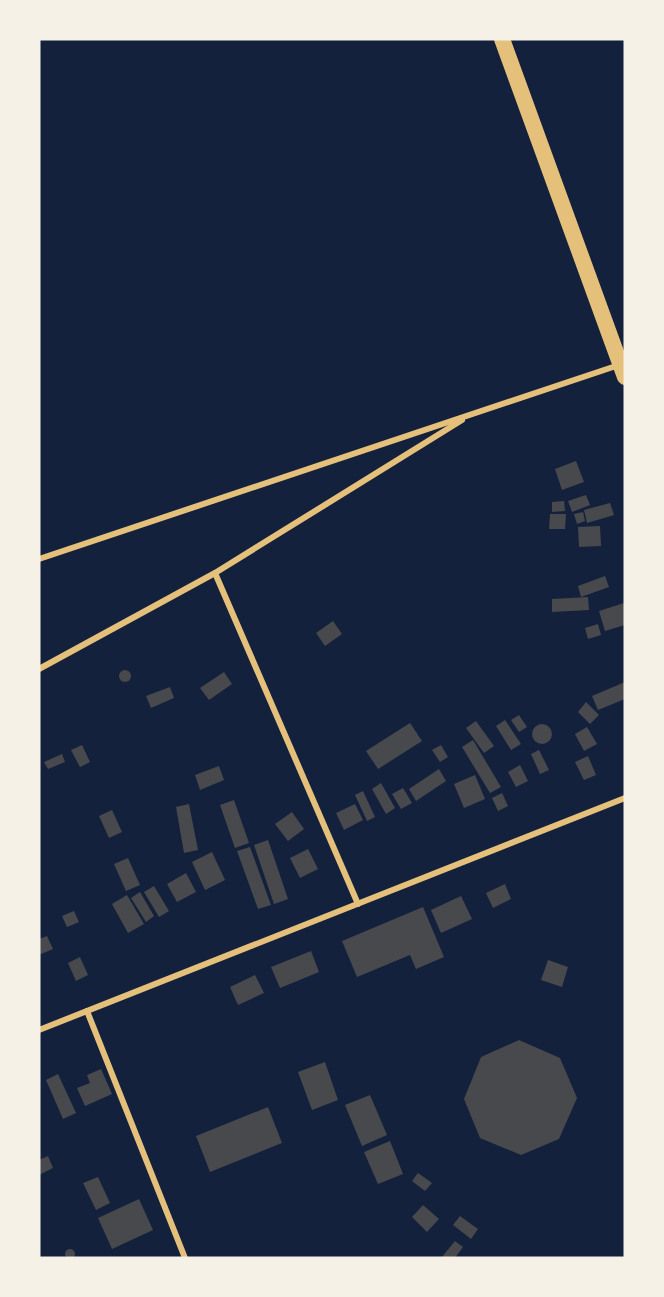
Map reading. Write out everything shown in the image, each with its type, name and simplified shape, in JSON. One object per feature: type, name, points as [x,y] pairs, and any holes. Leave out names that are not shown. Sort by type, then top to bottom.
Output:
[{"type":"highway","points":[[502,39],[623,371]]},
{"type":"street","points":[[39,559],[471,414],[623,371]]},
{"type":"street","points":[[39,669],[215,573],[471,414]]},
{"type":"street","points":[[215,573],[358,904]]},
{"type":"street","points":[[39,1030],[625,798]]},
{"type":"street","points":[[87,1011],[186,1258]]},
{"type":"building","points":[[576,461],[584,482],[562,490],[555,469]]},
{"type":"building","points":[[586,495],[590,505],[572,512],[568,501]]},
{"type":"building","points":[[564,501],[565,511],[552,512],[552,502]]},
{"type":"building","points":[[610,503],[614,515],[587,523],[584,510]]},
{"type":"building","points":[[583,512],[585,521],[577,524],[574,514]]},
{"type":"building","points":[[550,514],[566,514],[565,529],[549,529]]},
{"type":"building","points":[[600,526],[601,546],[579,547],[578,527]]},
{"type":"building","points":[[605,576],[609,587],[581,597],[578,586]]},
{"type":"building","points":[[588,597],[589,610],[552,612],[552,599]]},
{"type":"building","points":[[624,603],[625,625],[605,631],[599,611]]},
{"type":"building","points":[[333,621],[342,634],[325,646],[316,633]]},
{"type":"building","points":[[598,624],[601,635],[588,639],[585,628]]},
{"type":"building","points":[[127,670],[131,676],[127,682],[123,682],[119,674]]},
{"type":"building","points":[[224,672],[232,684],[209,700],[200,688]]},
{"type":"building","points":[[625,682],[625,699],[598,710],[592,696]]},
{"type":"building","points":[[170,687],[174,698],[151,708],[146,696]]},
{"type":"building","points":[[586,702],[599,715],[590,724],[578,712]]},
{"type":"building","points":[[519,715],[527,727],[519,732],[511,720]]},
{"type":"building","points":[[505,720],[521,744],[511,750],[496,726]]},
{"type":"building","points":[[476,721],[494,746],[484,753],[466,728]]},
{"type":"building","points":[[410,723],[422,741],[378,769],[366,751]]},
{"type":"building","points":[[538,724],[546,724],[552,730],[552,738],[546,744],[538,744],[532,738],[532,730]]},
{"type":"building","points":[[587,727],[597,744],[584,751],[575,734]]},
{"type":"building","points":[[473,740],[501,787],[490,793],[462,747]]},
{"type":"building","points":[[82,745],[90,762],[80,767],[71,750]]},
{"type":"building","points":[[441,745],[448,757],[440,762],[432,750]]},
{"type":"building","points":[[539,750],[549,770],[540,774],[531,754]]},
{"type":"building","points":[[62,754],[65,762],[48,769],[44,762]]},
{"type":"building","points":[[588,756],[596,775],[584,780],[575,762]]},
{"type":"building","points":[[520,765],[528,781],[516,787],[508,772]]},
{"type":"building","points":[[219,766],[224,780],[200,790],[195,775]]},
{"type":"building","points":[[439,769],[446,781],[416,801],[409,789]]},
{"type":"building","points":[[475,775],[485,799],[464,808],[454,784]]},
{"type":"building","points":[[381,783],[395,808],[386,814],[372,789]]},
{"type":"building","points":[[403,788],[412,803],[401,809],[392,794]]},
{"type":"building","points":[[363,791],[375,817],[367,821],[355,795]]},
{"type":"building","points":[[502,793],[508,806],[498,811],[492,798]]},
{"type":"building","points":[[234,800],[249,843],[235,848],[220,805]]},
{"type":"building","points":[[189,804],[198,850],[184,853],[176,807]]},
{"type":"building","points":[[355,804],[363,820],[344,830],[336,813]]},
{"type":"building","points":[[112,810],[122,832],[109,838],[99,816]]},
{"type":"building","points":[[292,812],[304,829],[288,841],[275,824]]},
{"type":"building","points":[[268,840],[288,899],[274,904],[254,845]]},
{"type":"building","points":[[250,847],[271,905],[258,909],[237,851]]},
{"type":"building","points":[[308,849],[318,869],[300,878],[290,858]]},
{"type":"building","points":[[212,852],[225,880],[205,890],[192,862]]},
{"type":"building","points":[[128,858],[140,885],[126,891],[114,864]]},
{"type":"building","points":[[186,873],[196,892],[177,902],[167,884]]},
{"type":"building","points":[[505,884],[511,899],[493,908],[486,893]]},
{"type":"building","points":[[154,886],[169,911],[159,917],[144,892]]},
{"type":"building","points":[[140,892],[154,916],[146,922],[131,898]]},
{"type":"building","points":[[127,895],[144,924],[128,933],[112,904]]},
{"type":"building","points":[[461,896],[472,919],[441,933],[431,910]]},
{"type":"building","points":[[423,907],[444,957],[416,969],[410,955],[357,977],[342,941]]},
{"type":"building","points":[[74,911],[79,922],[67,927],[62,916]]},
{"type":"building","points":[[47,936],[53,949],[39,955],[39,939]]},
{"type":"building","points":[[311,951],[319,972],[280,988],[271,967]]},
{"type":"building","points":[[80,957],[88,975],[76,981],[68,963]]},
{"type":"building","points":[[548,960],[568,967],[562,987],[541,980]]},
{"type":"building","points":[[255,975],[264,993],[238,1005],[230,987]]},
{"type":"building","points":[[519,1040],[560,1058],[577,1098],[559,1139],[521,1155],[480,1138],[464,1099],[481,1057]]},
{"type":"building","points":[[325,1062],[338,1100],[312,1110],[298,1072]]},
{"type":"building","points":[[101,1069],[112,1094],[85,1106],[77,1088],[90,1083],[87,1075]]},
{"type":"building","points":[[58,1074],[76,1113],[63,1119],[46,1080]]},
{"type":"building","points":[[370,1095],[387,1135],[362,1146],[345,1105]]},
{"type":"building","points":[[268,1107],[282,1143],[210,1172],[196,1136]]},
{"type":"building","points":[[390,1141],[403,1174],[378,1184],[364,1152]]},
{"type":"building","points":[[48,1156],[53,1168],[39,1175],[39,1160]]},
{"type":"building","points":[[418,1173],[432,1183],[425,1191],[412,1181]]},
{"type":"building","points":[[98,1177],[110,1203],[96,1210],[83,1183]]},
{"type":"building","points":[[139,1199],[153,1230],[112,1249],[98,1218]]},
{"type":"building","points":[[423,1205],[439,1219],[427,1232],[412,1217]]},
{"type":"building","points":[[460,1216],[478,1229],[471,1239],[453,1225]]},
{"type":"building","points":[[455,1241],[463,1247],[455,1258],[441,1258]]},
{"type":"building","points":[[70,1249],[75,1254],[70,1259],[65,1254]]}]
